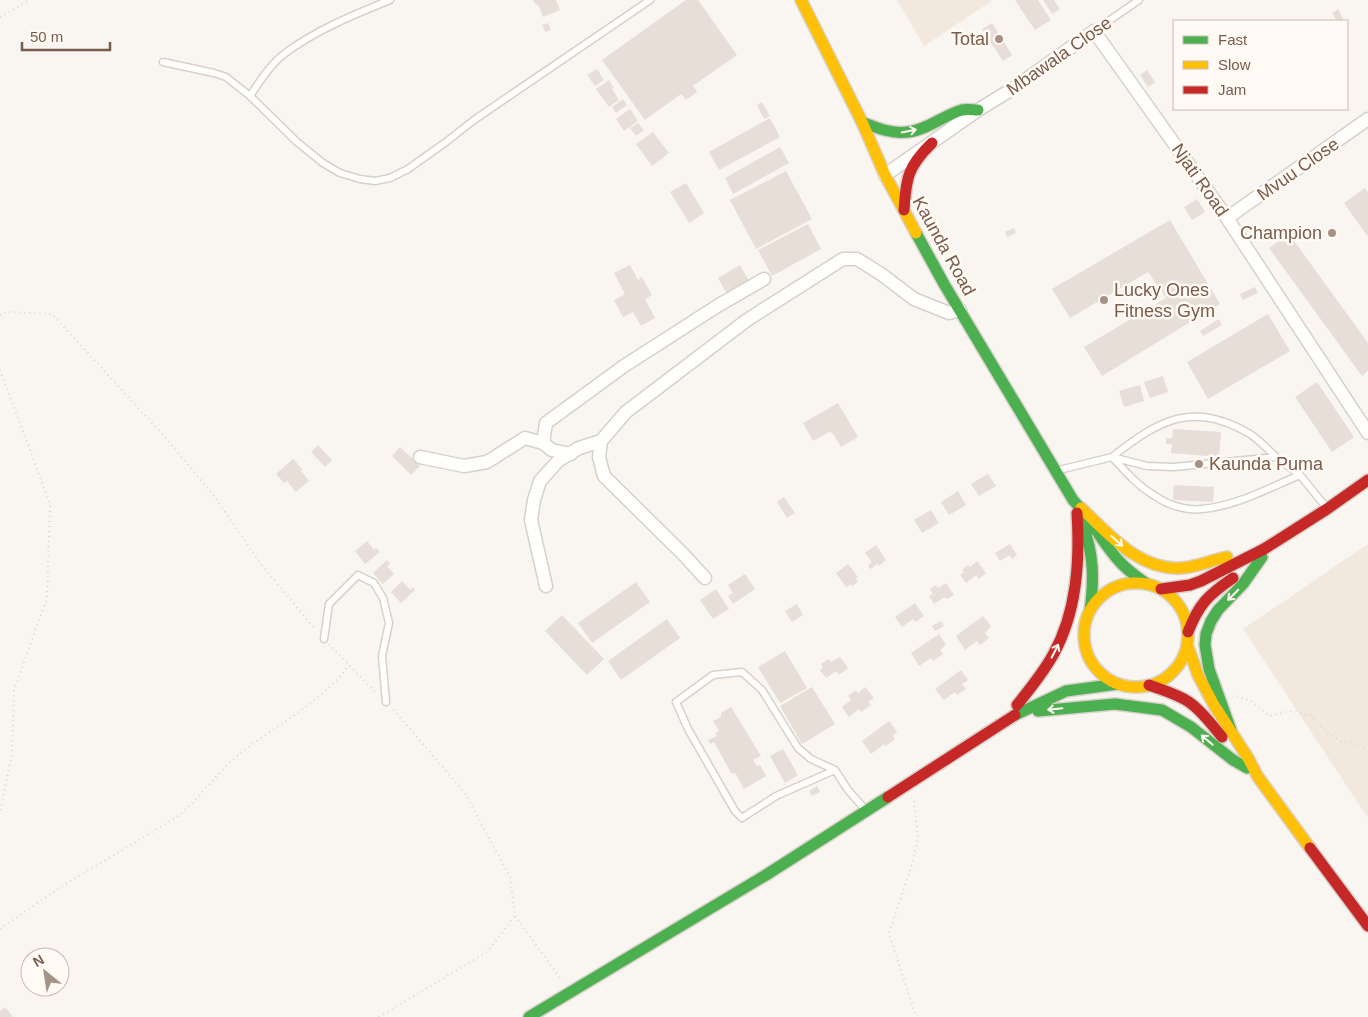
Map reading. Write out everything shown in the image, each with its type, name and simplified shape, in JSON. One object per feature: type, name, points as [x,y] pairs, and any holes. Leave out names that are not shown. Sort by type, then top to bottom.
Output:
[{"type":"main road","name":"Kaunda Road","points":[[801,0],[904,211],[944,284],[1079,511],[1117,560],[1147,584]]},
{"type":"main road","points":[[862,122],[881,130],[909,132],[963,110],[978,110]]},
{"type":"main road","points":[[904,211],[905,189],[908,176],[917,158],[932,143]]},
{"type":"main road","points":[[1019,708],[1066,691],[1118,684],[1133,687],[1148,685],[1162,680],[1174,670],[1182,658],[1187,644],[1188,632],[1196,612],[1203,601],[1261,552],[1368,480]]},
{"type":"main road","name":"Kaunda Road","points":[[1079,511],[1094,568],[1090,610]]},
{"type":"main road","points":[[1079,511],[1144,562],[1161,567],[1181,568],[1218,559],[1261,552]]},
{"type":"main road","points":[[1019,708],[1057,649],[1071,612],[1077,572],[1079,511]]},
{"type":"main road","points":[[1160,589],[1190,585],[1201,581],[1261,552]]},
{"type":"main road","points":[[1231,730],[1207,662],[1206,633],[1220,608],[1251,574],[1261,552]]},
{"type":"main road","points":[[1075,644],[1084,628],[1090,610],[1101,596],[1115,587],[1131,583],[1147,584],[1160,589],[1175,600],[1184,615],[1188,632]]},
{"type":"main road","points":[[1084,628],[1085,645],[1091,662],[1103,675],[1118,684]]},
{"type":"main road","points":[[1187,644],[1192,663],[1200,680],[1214,706],[1251,762],[1258,778]]},
{"type":"main road","points":[[528,1017],[742,889],[912,782],[992,730],[1052,678]]},
{"type":"main road","points":[[1148,685],[1171,693],[1190,703],[1204,716],[1247,768],[1258,778],[1368,926]]},
{"type":"main road","points":[[1019,708],[1040,711],[1115,704],[1162,710],[1191,727],[1232,760],[1247,768]]},
{"type":"street","name":"Mbawala Close","points":[[886,175],[978,110],[1014,88],[1094,30]]},
{"type":"street","name":"Njati Road","points":[[1094,30],[1227,218],[1368,433]]},
{"type":"street","name":"Mvuu Close","points":[[1227,218],[1368,119]]},
{"type":"street","points":[[705,578],[604,476],[598,457],[601,441],[626,412],[747,320],[843,259],[857,259],[881,274],[914,299],[949,313],[960,310]]},
{"type":"street","points":[[420,457],[464,466],[487,462],[525,438],[624,366],[719,305],[764,279]]},
{"type":"street","points":[[543,443],[546,423]]},
{"type":"street","points":[[525,438],[543,443],[552,450],[570,454]]},
{"type":"street","points":[[546,586],[531,520],[534,500],[540,481],[559,460],[580,448],[601,441]]},
{"type":"lane","points":[[250,96],[266,72],[283,55],[333,24],[390,0]]},
{"type":"lane","points":[[163,62],[214,72],[226,77],[250,96],[323,163],[340,172],[360,179],[375,180],[390,178],[408,169],[474,120],[650,0]]},
{"type":"lane","name":"Mbawala Close","points":[[1094,30],[1139,0]]},
{"type":"lane","points":[[1056,471],[1112,457],[1134,439],[1176,418],[1201,416],[1226,423],[1251,435],[1300,475],[1327,509]]},
{"type":"lane","points":[[1112,457],[1147,466],[1174,467],[1276,457]]},
{"type":"lane","points":[[1112,457],[1136,482],[1155,496],[1175,506],[1200,510],[1227,505],[1300,475]]},
{"type":"lane","points":[[324,639],[329,604],[358,575],[374,583],[383,598],[389,623],[382,656],[386,702]]},
{"type":"lane","points":[[835,770],[776,796],[742,818],[735,811],[688,730],[676,702],[713,675],[742,672],[762,690],[798,748],[811,759],[835,770],[848,790],[866,810]]},
{"type":"path","points":[[0,17],[30,0]]},
{"type":"path","points":[[0,315],[8,312],[52,314],[176,450],[214,497],[260,563],[324,639],[386,702],[465,792],[510,877],[516,916],[525,931],[571,992]]},
{"type":"path","points":[[0,370],[50,504],[47,598],[14,690],[12,752],[0,814]]},
{"type":"path","points":[[0,929],[59,888],[187,810],[235,758],[324,692],[340,678],[349,665]]},
{"type":"path","points":[[1218,694],[1225,693],[1251,701],[1270,716],[1291,711],[1310,715],[1328,733],[1341,741],[1352,742],[1368,751]]},
{"type":"path","points":[[912,782],[918,839],[912,864],[889,933],[916,1017]]},
{"type":"path","points":[[379,1017],[487,952],[516,916]]},
{"type":"shaded area","points":[[897,0],[993,0],[924,46]]},
{"type":"shaded area","points":[[1368,544],[1368,818],[1243,629]]},
{"type":"building","points":[[533,0],[556,0],[560,10],[543,17],[538,4],[536,5]]},
{"type":"building","points":[[686,0],[698,0],[737,55],[693,86],[697,92],[686,100],[681,94],[645,120],[602,60]]},
{"type":"building","points":[[1015,0],[1038,0],[1051,20],[1035,30]]},
{"type":"building","points":[[1043,0],[1054,0],[1060,9],[1052,14]]},
{"type":"building","points":[[1338,9],[1343,19],[1336,20],[1332,13]]},
{"type":"building","points":[[548,23],[551,30],[545,32],[542,25]]},
{"type":"building","points":[[992,23],[1012,55],[1003,61],[982,29]]},
{"type":"building","points":[[597,69],[604,80],[595,86],[587,75]]},
{"type":"building","points":[[1147,70],[1155,82],[1148,87],[1140,75]]},
{"type":"building","points":[[609,80],[619,100],[609,107],[596,89]]},
{"type":"building","points":[[623,99],[627,105],[616,113],[612,107]]},
{"type":"building","points":[[762,102],[770,116],[764,119],[757,105]]},
{"type":"building","points":[[630,109],[638,121],[624,131],[616,119]]},
{"type":"building","points":[[770,118],[780,137],[719,170],[709,152]]},
{"type":"building","points":[[638,123],[644,130],[636,136],[630,128]]},
{"type":"building","points":[[653,132],[669,153],[652,166],[636,144]]},
{"type":"building","points":[[780,147],[789,163],[733,194],[725,178]]},
{"type":"building","points":[[786,171],[812,219],[756,249],[730,200]]},
{"type":"building","points":[[686,183],[704,213],[689,223],[670,192]]},
{"type":"building","points":[[1365,188],[1368,192],[1368,237],[1344,203]]},
{"type":"building","points":[[1197,199],[1205,212],[1192,220],[1184,207]]},
{"type":"building","points":[[1170,220],[1220,304],[1102,376],[1084,347],[1166,298],[1148,272],[1070,318],[1052,289]]},
{"type":"building","points":[[808,224],[821,249],[772,276],[758,250]]},
{"type":"building","points":[[1014,228],[1016,233],[1007,237],[1005,232]]},
{"type":"building","points":[[1289,234],[1368,343],[1368,371],[1362,376],[1269,248]]},
{"type":"building","points":[[630,265],[638,280],[642,277],[652,295],[645,299],[655,318],[641,326],[633,312],[623,317],[614,300],[625,294],[614,273]]},
{"type":"building","points":[[740,265],[749,281],[727,294],[718,278]]},
{"type":"building","points":[[1255,287],[1258,293],[1243,300],[1240,294]]},
{"type":"building","points":[[1268,314],[1290,351],[1208,399],[1187,362]]},
{"type":"building","points":[[1219,319],[1222,325],[1203,336],[1200,331]]},
{"type":"building","points":[[1163,376],[1168,392],[1150,398],[1144,382]]},
{"type":"building","points":[[1317,382],[1354,437],[1332,452],[1295,397]]},
{"type":"building","points":[[1140,385],[1144,401],[1124,407],[1119,391]]},
{"type":"building","points":[[838,403],[858,437],[841,447],[831,431],[813,441],[803,423]]},
{"type":"building","points":[[1173,429],[1221,432],[1219,457],[1171,453],[1172,444],[1166,444],[1166,438],[1172,438]]},
{"type":"building","points":[[318,445],[332,460],[325,467],[311,452]]},
{"type":"building","points":[[400,447],[420,466],[411,475],[392,456]]},
{"type":"building","points":[[293,459],[303,470],[301,471],[309,481],[296,492],[287,481],[284,483],[276,474]]},
{"type":"building","points":[[988,474],[996,486],[979,496],[971,484]]},
{"type":"building","points":[[1174,485],[1214,487],[1213,502],[1173,500]]},
{"type":"building","points":[[958,491],[966,505],[949,515],[941,502]]},
{"type":"building","points":[[784,497],[795,513],[787,518],[777,502]]},
{"type":"building","points":[[931,510],[939,523],[922,533],[914,520]]},
{"type":"building","points":[[367,541],[374,550],[376,548],[380,552],[365,564],[355,551]]},
{"type":"building","points":[[1010,544],[1017,555],[1012,559],[1010,555],[1000,561],[995,553]]},
{"type":"building","points":[[876,545],[886,560],[879,566],[877,564],[871,569],[868,566],[872,562],[865,553]]},
{"type":"building","points":[[387,560],[390,564],[387,566],[394,574],[383,584],[373,573]]},
{"type":"building","points":[[977,561],[986,573],[979,579],[976,575],[966,583],[960,575],[964,572],[962,570],[968,565],[970,567]]},
{"type":"building","points":[[848,564],[858,577],[856,579],[858,582],[846,587],[836,573]]},
{"type":"building","points":[[745,574],[755,589],[733,604],[728,596],[733,593],[728,585]]},
{"type":"building","points":[[402,581],[410,590],[413,587],[415,590],[401,603],[391,592]]},
{"type":"building","points":[[636,582],[650,602],[592,643],[578,623]]},
{"type":"building","points":[[946,583],[954,595],[947,599],[945,597],[934,604],[929,596],[933,594],[930,589],[936,585],[938,588]]},
{"type":"building","points":[[716,589],[729,609],[713,619],[700,600]]},
{"type":"building","points":[[915,603],[924,616],[915,622],[913,619],[902,627],[895,617]]},
{"type":"building","points":[[797,604],[803,615],[792,622],[785,611]]},
{"type":"building","points":[[562,615],[604,659],[587,675],[545,631]]},
{"type":"building","points":[[983,616],[991,626],[985,633],[989,638],[980,645],[977,641],[965,650],[956,636]]},
{"type":"building","points":[[667,619],[680,638],[621,680],[608,661]]},
{"type":"building","points":[[941,621],[944,626],[935,631],[932,626]]},
{"type":"building","points":[[939,634],[946,645],[940,650],[943,654],[933,661],[931,658],[919,666],[911,653]]},
{"type":"building","points":[[785,651],[807,688],[780,703],[758,667]]},
{"type":"building","points":[[840,657],[848,668],[839,675],[836,671],[826,678],[820,670],[823,668],[821,664],[829,659],[831,662]]},
{"type":"building","points":[[961,670],[968,680],[962,684],[966,689],[957,695],[955,692],[944,700],[935,689]]},
{"type":"building","points":[[812,687],[835,724],[802,744],[780,706]]},
{"type":"building","points":[[865,687],[874,698],[868,702],[871,705],[861,712],[859,709],[849,717],[842,707],[851,700],[848,696],[856,690],[858,693]]},
{"type":"building","points":[[731,707],[761,756],[753,760],[757,766],[760,765],[766,776],[744,789],[736,774],[731,773],[714,742],[710,744],[708,740],[717,736],[715,733],[719,731],[713,721],[721,717],[721,713]]},
{"type":"building","points":[[889,721],[897,732],[893,736],[895,739],[886,746],[884,744],[871,754],[862,741]]},
{"type":"building","points":[[783,749],[798,775],[785,783],[770,756]]},
{"type":"building","points":[[817,786],[820,792],[812,796],[809,791]]},
{"type":"building","points":[[5,1007],[13,1017],[0,1017],[0,1011]]},
{"type":"traffic: fast","points":[[862,122],[890,131],[908,132],[915,131],[962,110],[978,110]]},
{"type":"traffic: fast","points":[[916,233],[944,284],[1073,500],[1120,562],[1147,584]]},
{"type":"traffic: fast","points":[[1083,526],[1087,536],[1092,568],[1090,610]]},
{"type":"traffic: fast","points":[[1231,730],[1209,669],[1205,645],[1206,634],[1218,610],[1243,584],[1262,557]]},
{"type":"traffic: fast","points":[[1015,715],[1066,691],[1118,684]]},
{"type":"traffic: fast","points":[[1038,711],[1115,704],[1162,710],[1191,727],[1233,760],[1247,768]]},
{"type":"traffic: fast","points":[[529,1017],[766,875],[888,797]]},
{"type":"traffic: slow","points":[[801,0],[862,122],[885,175],[916,233]]},
{"type":"traffic: slow","points":[[1081,508],[1126,549],[1152,564],[1182,568],[1227,557]]},
{"type":"traffic: slow","points":[[1136,583],[1156,587],[1173,598],[1184,615],[1188,635],[1184,655],[1173,672],[1156,683],[1136,687],[1116,683],[1099,672],[1088,655],[1084,635],[1088,615],[1099,598],[1116,587],[1136,583]]},
{"type":"traffic: slow","points":[[1187,644],[1198,675],[1214,705],[1258,777],[1310,848]]},
{"type":"traffic: jam","points":[[904,210],[907,181],[910,173],[918,159],[932,143]]},
{"type":"traffic: jam","points":[[1161,589],[1190,585],[1201,581],[1264,549],[1368,480]]},
{"type":"traffic: jam","points":[[1017,705],[1049,662],[1061,639],[1067,621],[1072,604],[1077,568],[1077,513]]},
{"type":"traffic: jam","points":[[1188,632],[1200,607],[1217,590],[1233,578]]},
{"type":"traffic: jam","points":[[1149,685],[1189,702],[1203,714],[1222,737]]},
{"type":"traffic: jam","points":[[888,797],[1015,715]]},
{"type":"traffic: jam","points":[[1310,848],[1368,926]]},
{"type":"place","name":"Total","points":[[999,39]]},
{"type":"place","name":"Champion","points":[[1332,233]]},
{"type":"place","name":"Lucky Ones Fitness Gym","points":[[1104,300]]},
{"type":"place","name":"Kaunda Puma","points":[[1199,464]]}]
